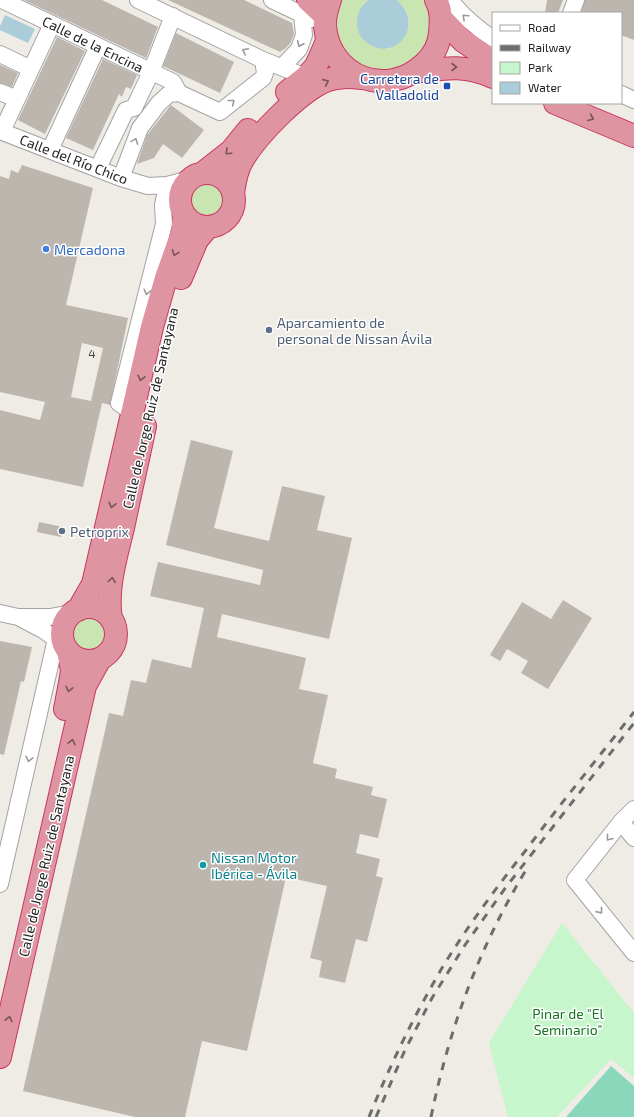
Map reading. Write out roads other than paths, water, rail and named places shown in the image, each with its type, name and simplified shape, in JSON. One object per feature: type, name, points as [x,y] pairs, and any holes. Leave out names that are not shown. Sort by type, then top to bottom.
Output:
[{"type":"highway","points":[[305,7],[327,21],[335,56],[347,69],[362,78]]},
{"type":"highway","points":[[439,7],[463,41],[492,60]]},
{"type":"highway","points":[[415,72],[430,58],[440,39],[439,7]]},
{"type":"highway","name":"Calle de Jorge Ruiz de Santayana","points":[[0,990],[70,683],[72,670],[67,631],[93,584],[152,327],[166,278],[182,234],[176,210],[182,191],[185,184],[230,151],[250,127],[280,97],[306,77],[316,66],[327,21]]},
{"type":"highway","points":[[176,210],[191,222],[199,226],[216,226],[223,223],[228,218],[234,205],[233,193],[236,175],[241,161],[256,140],[288,107],[328,80],[340,77],[362,78],[380,82],[398,80],[415,72],[445,68],[465,68],[482,72],[492,77]]},
{"type":"highway","points":[[557,104],[634,136]]},
{"type":"highway","points":[[595,104],[634,121]]},
{"type":"highway","points":[[197,176],[211,174],[225,180],[233,193]]},
{"type":"highway","name":"Calle de Jorge Ruiz de Santayana","points":[[0,1057],[85,686],[100,659],[112,648],[116,639],[116,630],[111,619],[109,608],[114,569],[167,330],[181,280],[197,240],[208,227]]},
{"type":"highway","points":[[100,659],[91,661],[74,657],[67,631],[87,608],[96,608],[104,612],[111,619]]},
{"type":"street","points":[[138,0],[263,60],[306,77]]},
{"type":"street","points":[[272,0],[305,7],[304,35],[298,49],[282,67]]},
{"type":"street","points":[[571,12],[576,0]]},
{"type":"street","name":"Calle de la Encina","points":[[7,1],[173,82],[179,93]]},
{"type":"street","points":[[439,7],[451,1],[458,11],[476,27],[492,38]]},
{"type":"street","points":[[98,168],[126,110],[134,108],[151,72],[173,16]]},
{"type":"street","points":[[1,131],[52,24]]},
{"type":"street","points":[[50,150],[98,46]]},
{"type":"street","points":[[0,54],[31,69]]},
{"type":"street","points":[[121,178],[140,128],[159,103],[168,94],[179,93],[220,112],[263,78],[265,72],[263,60]]},
{"type":"street","points":[[0,92],[17,99]]},
{"type":"street","points":[[622,94],[634,100]]},
{"type":"street","name":"Calle del Río Chico","points":[[1,131],[121,178],[148,186],[167,185],[197,176]]},
{"type":"street","name":"Calle de Jorge Ruiz de Santayana","points":[[167,185],[176,210]]},
{"type":"street","points":[[148,186],[176,210]]},
{"type":"street","points":[[0,612],[67,631]]},
{"type":"street","points":[[18,617],[50,616],[67,631]]},
{"type":"street","name":"Calle de Jorge Ruiz de Santayana","points":[[0,884],[67,631]]},
{"type":"street","points":[[634,809],[621,822],[575,880],[634,954]]},
{"type":"street","points":[[621,822],[634,838]]},
{"type":"water","points":[[369,0],[397,0],[405,10],[409,21],[407,31],[403,39],[396,45],[386,49],[376,48],[366,42],[358,31],[357,19],[360,10]]},
{"type":"water","points":[[5,15],[35,29],[28,43],[0,30],[0,26]]},
{"type":"railway","points":[[369,1117],[385,1079],[412,1023],[442,968],[504,879],[634,712]]},
{"type":"railway","points":[[376,1117],[405,1050],[432,998],[465,945],[506,887],[634,723]]},
{"type":"railway","points":[[431,1117],[447,1050],[469,986],[496,925],[529,865]]},
{"type":"place","name":"Carretera de Valladolid","points":[[447,86]]},
{"type":"place","name":"Mercadona","points":[[46,249]]},
{"type":"place","name":"Aparcamiento de personal de Nissan Ávila","points":[[269,330]]},
{"type":"place","name":"Petroprix","points":[[62,531]]},
{"type":"place","name":"Nissan Motor Ibérica - Ávila","points":[[203,865]]},
{"type":"park label","name":"Pinar de \"El Seminario\"","points":[[568,1022]]}]
